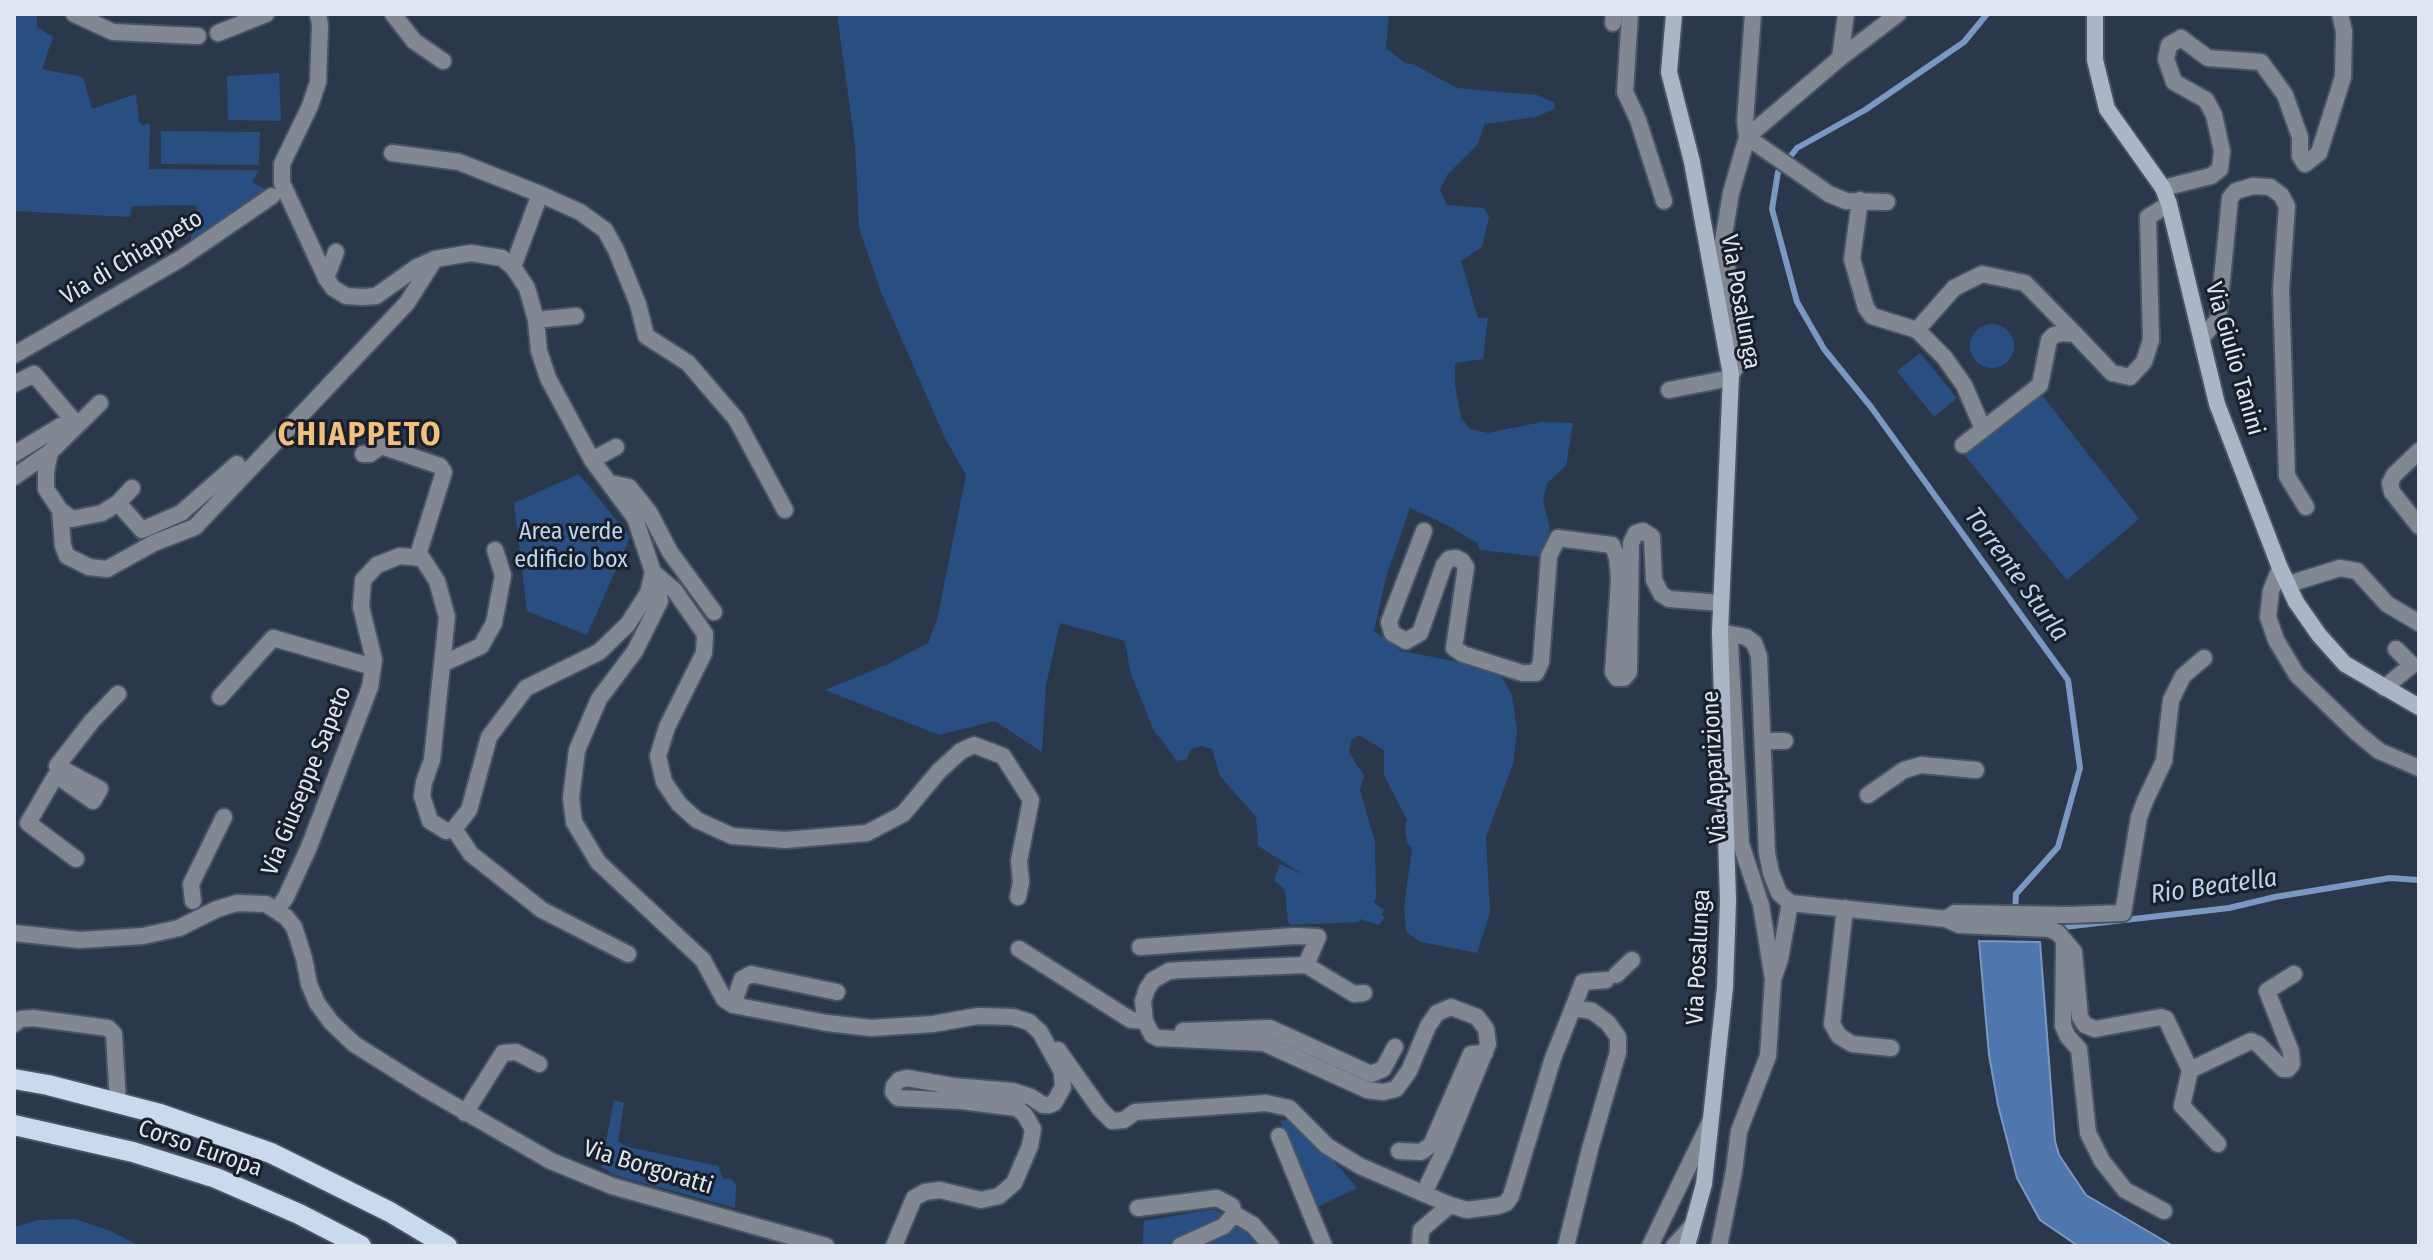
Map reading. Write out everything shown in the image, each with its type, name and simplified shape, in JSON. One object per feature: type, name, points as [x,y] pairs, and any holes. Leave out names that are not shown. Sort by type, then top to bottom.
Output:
[{"type":"main road","name":"Via Posalunga","points":[[1674,14],[1669,72],[1692,162],[1731,376],[1721,603],[1725,638],[1728,901],[1725,987],[1704,1184],[1687,1246]]},
{"type":"main road","name":"Via Giulio Tanini","points":[[2095,14],[2095,60],[2107,109],[2166,196],[2217,404],[2280,568],[2296,602],[2345,664],[2419,707]]},
{"type":"main road","name":"Corso Europa","points":[[14,1079],[118,1103],[271,1153],[390,1212],[447,1246]]},
{"type":"main road","name":"Corso Europa","points":[[14,1125],[133,1152],[216,1178],[299,1214],[361,1246]]},
{"type":"street","points":[[74,14],[113,32],[198,36]]},
{"type":"street","points":[[218,33],[266,14]]},
{"type":"street","points":[[318,14],[318,82],[282,164],[282,183],[326,278],[333,288],[346,296],[376,296],[417,267],[435,259],[471,253],[502,258],[513,267],[527,288],[536,320],[539,351],[548,378],[592,460],[635,518],[660,601],[635,651],[599,699],[577,750],[571,798],[574,822],[598,862],[703,960],[724,999],[733,1005],[871,1028],[933,1024],[978,1016],[1001,1016],[1029,1022],[1064,1055],[1100,1109],[1112,1121],[1124,1120],[1135,1112],[1266,1103],[1289,1108],[1327,1146],[1360,1166],[1467,1210],[1498,1206],[1506,1203],[1511,1196],[1553,1058],[1583,982],[1611,977],[1632,960]]},
{"type":"street","points":[[393,14],[414,41],[443,61]]},
{"type":"street","points":[[407,14],[414,41]]},
{"type":"street","points":[[1630,14],[1625,92],[1638,120],[1664,201]]},
{"type":"street","points":[[1753,14],[1745,121],[1752,142],[1829,194],[1846,201],[1887,202]]},
{"type":"street","points":[[1840,58],[1846,14]]},
{"type":"street","points":[[1669,390],[1731,376],[1742,357],[1723,241],[1731,193],[1752,142],[1840,58],[1898,14]]},
{"type":"street","points":[[1917,330],[1954,288],[1982,274],[2025,283],[2112,373],[2130,377],[2144,362],[2151,340],[2148,217],[2166,196],[2220,169],[2222,151],[2214,115],[2206,100],[2174,82],[2166,59],[2169,45],[2181,38],[2208,58],[2261,62],[2285,95],[2300,137],[2300,156],[2305,164],[2319,153],[2343,77],[2344,31],[2340,14]]},
{"type":"street","points":[[392,153],[459,162],[580,212],[605,230],[638,304],[646,336],[688,363],[736,419],[785,510]]},
{"type":"street","points":[[2201,338],[2218,320],[2230,198],[2236,191],[2253,186],[2270,187],[2281,195],[2287,206],[2281,290],[2287,476],[2306,507]]},
{"type":"street","points":[[513,267],[540,194]]},
{"type":"street","name":"Via di Chiappeto","points":[[14,355],[180,259],[272,196]]},
{"type":"street","points":[[1860,200],[1852,259],[1866,308],[1872,316],[1917,330],[1944,357],[1964,385],[1983,429]]},
{"type":"street","points":[[326,278],[336,252]]},
{"type":"street","points":[[60,510],[63,546],[67,556],[89,567],[107,569],[154,543],[195,527],[407,303],[435,259]]},
{"type":"street","points":[[536,320],[576,316]]},
{"type":"street","points":[[1963,445],[2040,385],[2049,340],[2063,333],[2075,334]]},
{"type":"street","points":[[14,384],[34,374],[72,419],[14,454]]},
{"type":"street","points":[[14,477],[50,452],[100,403]]},
{"type":"street","points":[[363,454],[370,454],[381,446],[440,466],[444,472],[417,558],[422,558],[437,581],[447,617],[432,760],[422,796],[430,821],[446,831],[454,829],[469,810],[489,737],[526,688],[599,652],[628,624],[648,593],[653,572]]},
{"type":"street","points":[[592,460],[616,447]]},
{"type":"street","points":[[2419,451],[2394,475],[2390,483],[2392,492],[2419,526]]},
{"type":"street","points":[[50,452],[46,489],[60,510],[72,519],[102,513],[118,503],[132,488]]},
{"type":"street","points":[[118,503],[142,530],[181,513],[237,464]]},
{"type":"street","points":[[610,483],[629,487],[649,512],[670,552],[714,612]]},
{"type":"street","points":[[1424,531],[1389,622],[1392,633],[1406,641],[1420,633],[1444,565],[1449,559],[1456,558],[1466,567],[1454,648],[1463,654],[1522,673],[1536,673],[1541,662],[1549,556],[1558,538],[1612,545],[1617,557],[1619,579],[1613,672],[1617,678],[1624,678],[1629,672],[1631,543],[1636,533],[1643,531],[1652,537],[1654,580],[1661,594],[1669,599],[1721,603]]},
{"type":"street","points":[[442,664],[481,646],[494,623],[503,575],[495,550]]},
{"type":"street","name":"Via Giuseppe Sapeto","points":[[277,910],[292,884],[331,791],[370,687],[374,660],[361,607],[363,580],[377,565],[400,556],[417,558]]},
{"type":"street","points":[[2280,568],[2271,591],[2268,617],[2276,640],[2297,675],[2379,751],[2419,768]]},
{"type":"street","points":[[2289,584],[2340,568],[2357,571],[2387,604],[2415,623]]},
{"type":"street","points":[[653,572],[675,591],[705,634],[704,653],[667,727],[658,756],[664,782],[688,812],[697,820],[732,836],[785,840],[867,833],[903,814],[939,771],[961,751],[974,745],[1003,756],[1031,800],[1019,861],[1021,882],[1018,897]]},
{"type":"street","name":"Via Apparizione","points":[[1719,1246],[1739,1131],[1768,1056],[1773,979],[1761,905],[1741,844],[1733,654],[1725,638],[1746,637],[1754,643],[1759,656],[1767,853],[1779,893],[1790,903],[1780,959],[1773,979]]},
{"type":"street","name":"Via Giuseppe Sapeto","points":[[220,697],[273,638],[373,667]]},
{"type":"street","points":[[2384,688],[2412,665],[2396,649]]},
{"type":"street","points":[[1790,903],[2056,927],[2123,913],[2139,817],[2164,761],[2171,700],[2183,676],[2204,658]]},
{"type":"street","points":[[76,859],[28,823],[56,775],[93,801],[100,789],[57,766],[118,694]]},
{"type":"street","points":[[1764,741],[1785,741]]},
{"type":"street","points":[[1868,795],[1904,770],[1921,765],[1976,770]]},
{"type":"street","points":[[193,901],[191,884],[224,817]]},
{"type":"street","points":[[454,829],[471,854],[542,910],[628,954]]},
{"type":"street","points":[[14,933],[50,939],[101,941],[179,928],[217,909],[237,903],[266,904],[277,910]]},
{"type":"street","points":[[1845,908],[1832,1024],[1839,1036],[1852,1044],[1891,1048]]},
{"type":"street","name":"Via Borgoratti","points":[[277,910],[294,927],[317,1003],[341,1033],[372,1056],[465,1113],[551,1161],[612,1186],[826,1246]]},
{"type":"street","points":[[2056,927],[2074,952],[2080,1017],[2085,1025],[2095,1029],[2161,1017],[2166,1019],[2190,1070],[2182,1106],[2218,1144]]},
{"type":"street","points":[[2056,927],[2063,1026],[2079,1049],[2088,1133],[2102,1161],[2125,1190],[2164,1211]]},
{"type":"street","points":[[1140,947],[1318,937],[1306,965]]},
{"type":"street","points":[[1019,949],[1131,1020],[1145,1021]]},
{"type":"street","points":[[1364,993],[1354,994],[1306,965],[1169,971],[1153,980],[1143,1001],[1145,1021],[1152,1035],[1158,1038],[1264,1043],[1367,1090],[1383,1092],[1396,1089],[1409,1071],[1428,1026],[1437,1013],[1451,1007],[1477,1017],[1488,1036],[1485,1053],[1424,1193]]},
{"type":"street","points":[[733,1005],[742,979],[751,974],[837,992]]},
{"type":"street","points":[[2190,1070],[2251,1041],[2283,1069],[2288,1069],[2292,1064],[2291,1052],[2267,991],[2294,974]]},
{"type":"street","points":[[1566,1246],[1618,1052],[1618,1037],[1608,1023],[1592,1011],[1573,1008]]},
{"type":"street","name":"Corso Europa","points":[[14,1024],[21,1019],[33,1018],[108,1028],[114,1034],[118,1103]]},
{"type":"street","points":[[1179,1041],[1179,1031],[1270,1028],[1371,1074],[1383,1069],[1395,1047]]},
{"type":"street","points":[[894,1246],[914,1198],[925,1192],[940,1190],[981,1200],[999,1196],[1014,1183],[1030,1146],[1033,1129],[1017,1108],[898,1098],[893,1092],[894,1086],[899,1080],[907,1078],[941,1085],[1012,1091],[1049,1105],[1054,1103],[1063,1087],[1062,1072],[1040,1032]]},
{"type":"street","points":[[465,1113],[503,1053],[516,1052],[539,1064]]},
{"type":"street","points":[[1399,1151],[1421,1152],[1431,1145],[1471,1054],[1485,1053]]},
{"type":"street","name":"Via Posalunga","points":[[1660,1242],[1710,1121]]},
{"type":"street","points":[[1279,1136],[1324,1246]]},
{"type":"street","points":[[1138,1208],[1217,1198],[1232,1206],[1234,1214],[1253,1225],[1271,1246]]},
{"type":"street","points":[[1420,1246],[1421,1230],[1450,1205]]},
{"type":"street","points":[[1180,1246],[1224,1226],[1234,1214]]},
{"type":"street","name":"Via Posalunga","points":[[1660,1242],[1692,1226]]},
{"type":"green space","points":[[14,14],[37,14],[37,27],[53,37],[42,69],[83,77],[92,109],[136,94],[139,122],[142,125],[150,124],[149,169],[259,170],[252,182],[269,191],[191,247],[191,227],[198,212],[196,205],[132,206],[130,217],[14,211]]},
{"type":"green space","points":[[837,14],[1389,14],[1386,48],[1405,63],[1413,64],[1457,88],[1537,95],[1555,103],[1554,109],[1536,117],[1485,124],[1477,145],[1447,175],[1440,190],[1447,205],[1484,208],[1489,217],[1482,247],[1461,261],[1478,318],[1488,318],[1483,359],[1455,363],[1461,418],[1470,429],[1488,433],[1542,422],[1573,423],[1566,466],[1547,483],[1543,499],[1550,529],[1541,557],[1480,550],[1477,543],[1449,526],[1410,508],[1386,577],[1374,631],[1401,651],[1449,660],[1501,676],[1512,695],[1517,731],[1513,764],[1486,837],[1490,913],[1477,953],[1421,942],[1406,932],[1404,908],[1412,848],[1407,842],[1407,820],[1384,775],[1384,750],[1359,735],[1351,741],[1349,752],[1364,776],[1360,790],[1375,842],[1376,898],[1373,902],[1384,910],[1381,915],[1385,917],[1379,925],[1360,919],[1359,922],[1291,925],[1288,922],[1285,890],[1274,880],[1280,864],[1304,875],[1258,846],[1256,817],[1220,776],[1212,749],[1201,746],[1191,749],[1187,759],[1177,761],[1153,729],[1130,671],[1125,641],[1060,623],[1046,685],[1042,752],[995,721],[939,735],[825,690],[888,664],[928,643],[937,620],[966,475],[945,438],[881,292],[859,228],[855,144]]},
{"type":"green space","points":[[279,73],[281,121],[228,120],[227,76]]},
{"type":"green space","points":[[161,131],[260,132],[259,165],[161,164]]},
{"type":"green space","points":[[1992,324],[2008,330],[2014,346],[2008,362],[1992,368],[1976,362],[1970,346],[1976,330]]},
{"type":"green space","points":[[1920,353],[1957,398],[1934,417],[1897,371]]},
{"type":"green space","points":[[2038,390],[2139,519],[2067,580],[1962,452]]},
{"type":"green space","name":"Area verde edificio box","points":[[579,474],[630,537],[587,635],[527,611],[514,503]]},
{"type":"green space","points":[[614,1100],[624,1103],[618,1142],[718,1166],[723,1178],[732,1179],[736,1185],[735,1208],[614,1175],[601,1167]]},
{"type":"green space","points":[[1291,1119],[1357,1188],[1317,1207],[1280,1121]]},
{"type":"green space","points":[[1214,1209],[1236,1220],[1264,1246],[1142,1246],[1144,1221]]},
{"type":"green space","points":[[75,1219],[108,1230],[140,1246],[14,1246],[14,1227],[39,1220]]},
{"type":"shaded area","points":[[1979,941],[2040,942],[2055,1141],[2059,1155],[2086,1195],[2173,1246],[2078,1246],[2040,1220],[2017,1178],[1998,1105],[1989,1055]]},
{"type":"waterway","name":"Torrente Sturla","points":[[1987,14],[1964,42],[1865,110],[1797,148],[1778,172],[1772,209],[1797,302],[1824,349],[1871,407],[2068,680],[2080,768],[2058,847],[2016,894],[2015,913]]},
{"type":"waterway","name":"Rio Beatella","points":[[2055,928],[2229,908],[2390,878],[2419,880]]},
{"type":"district","name":"CHIAPPETO","points":[[360,436]]}]
